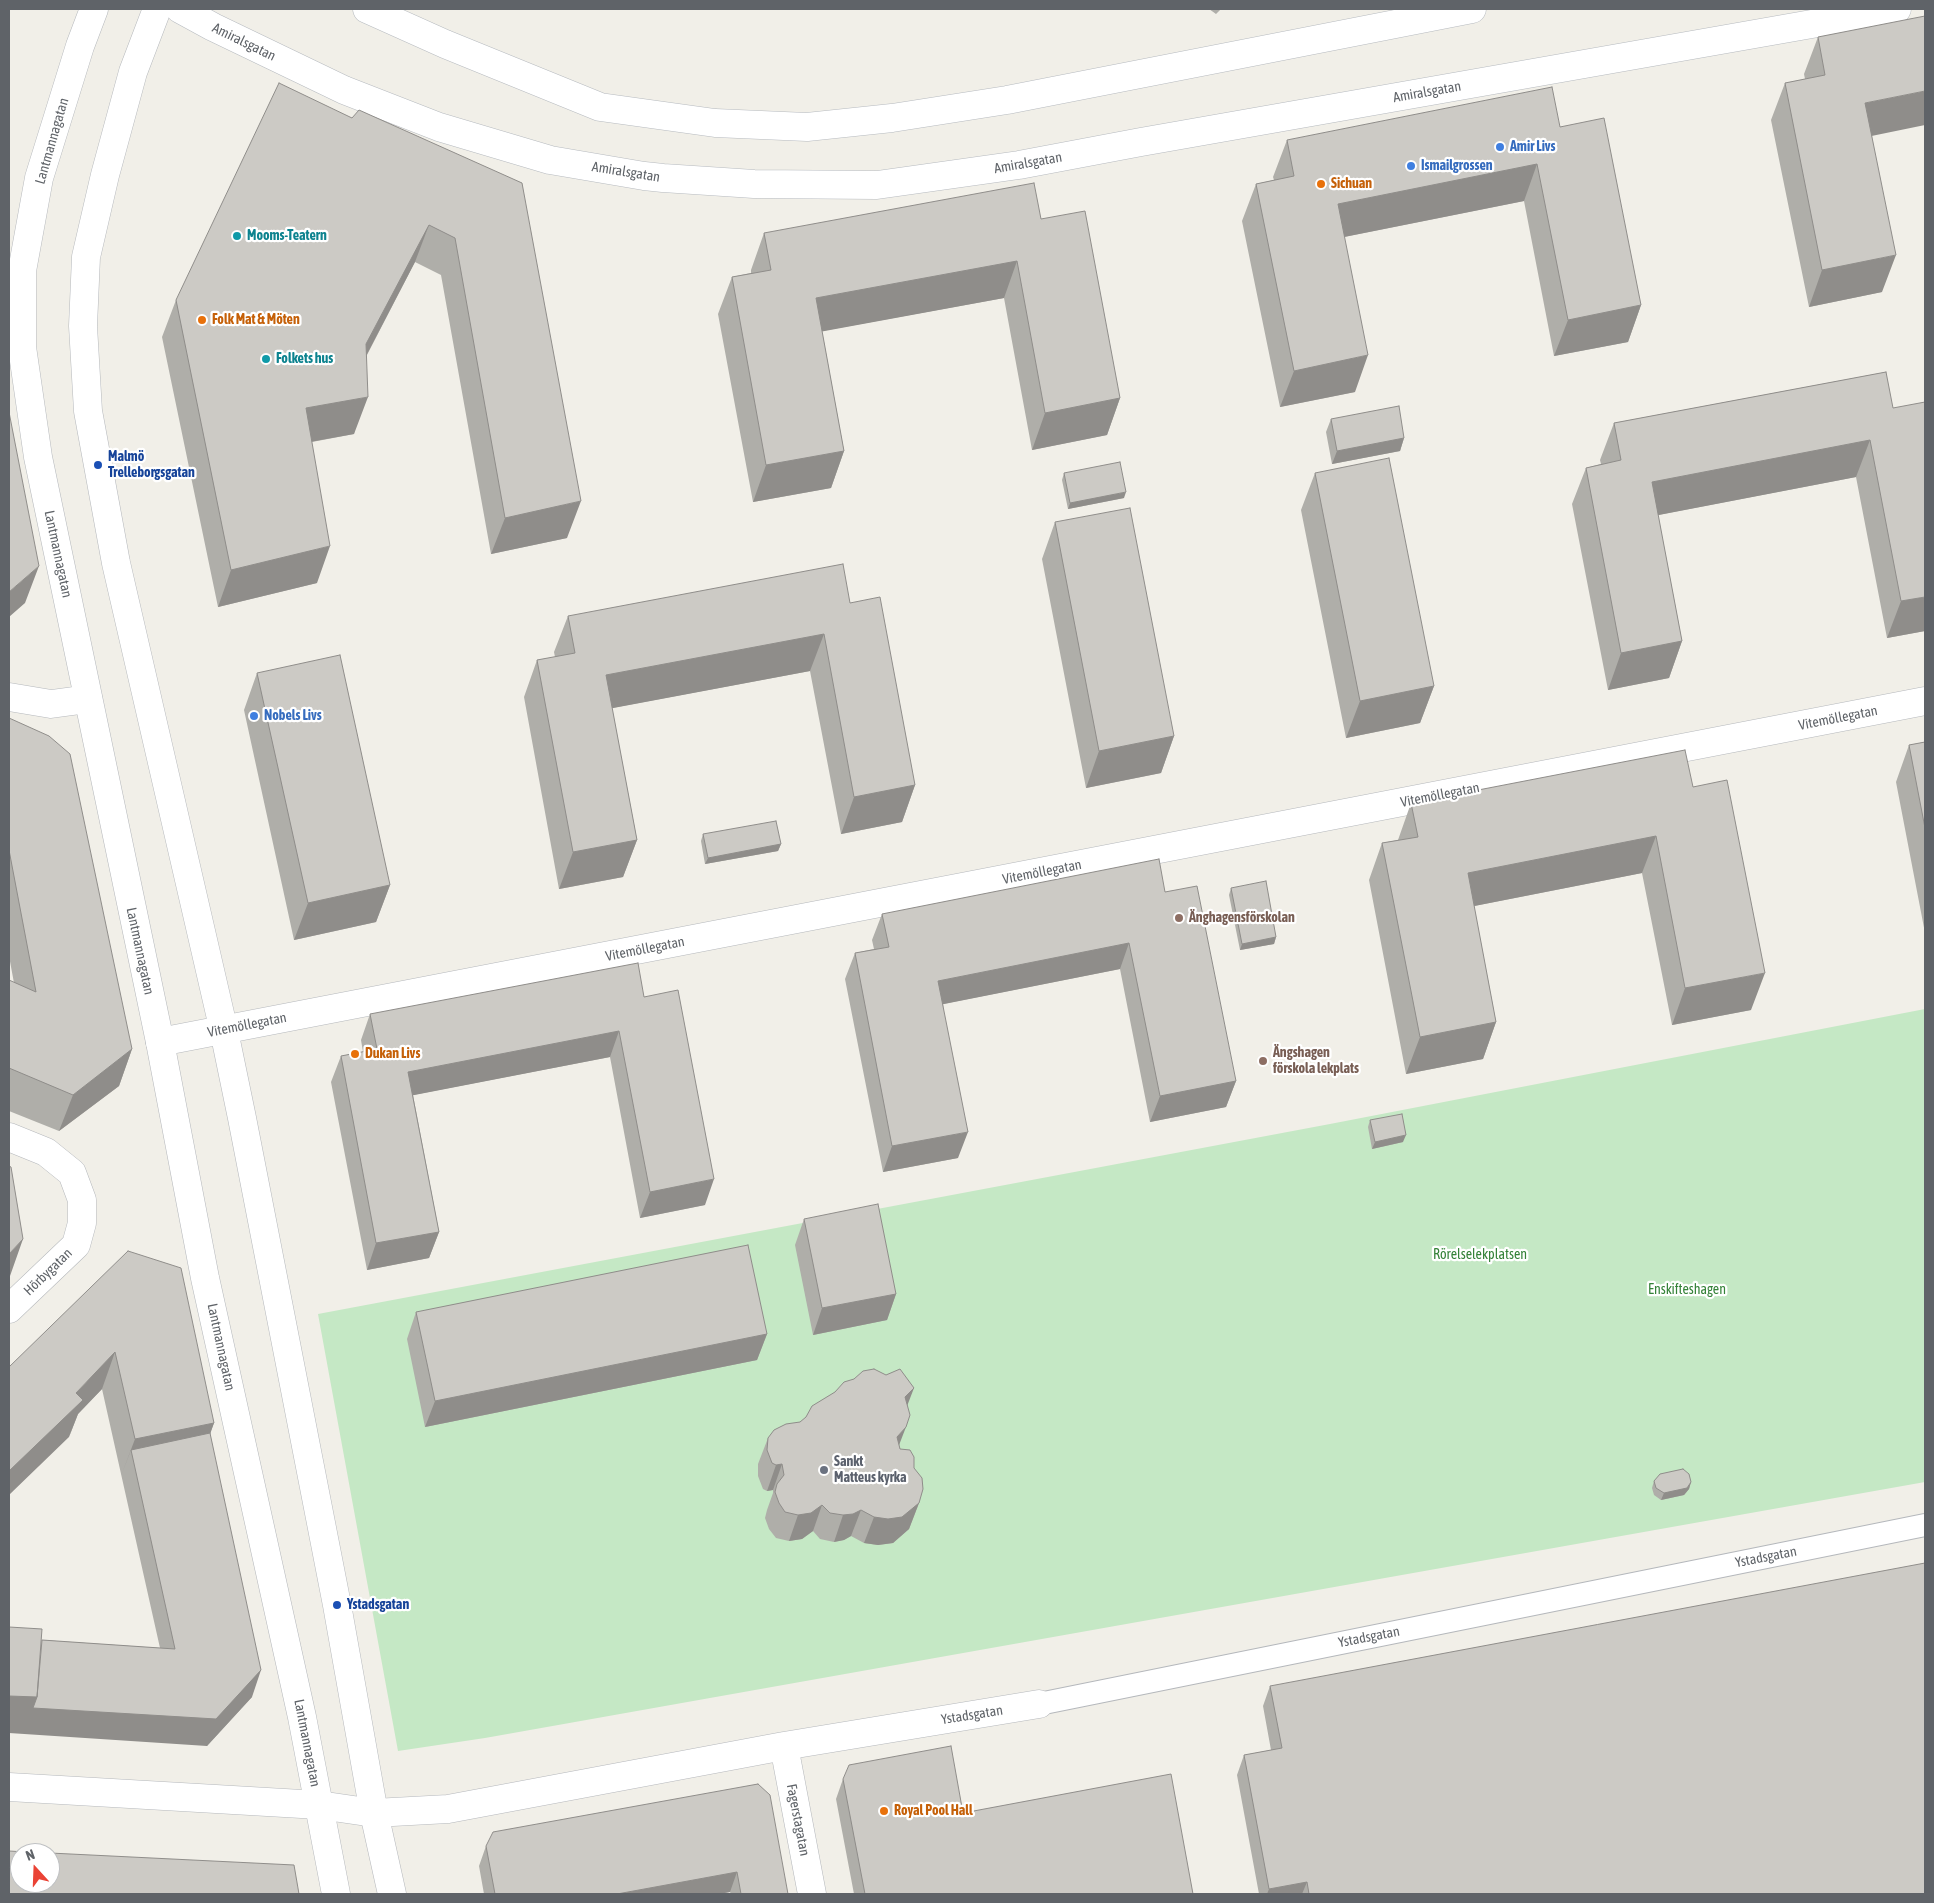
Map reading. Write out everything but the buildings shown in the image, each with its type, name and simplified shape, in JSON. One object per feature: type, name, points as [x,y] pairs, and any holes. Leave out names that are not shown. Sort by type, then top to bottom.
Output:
[{"type":"street","name":"Lantmannagatan","points":[[94,9],[80,46],[40,178],[22,271],[22,347],[38,457],[160,1042],[206,1278],[302,1717],[336,1894]]},
{"type":"street","points":[[157,9],[132,72],[86,257],[83,326],[87,401],[116,563],[224,1031],[339,1614],[374,1813],[392,1894]]},
{"type":"street","name":"Amiralsgatan","points":[[180,9],[212,27],[344,90],[439,127],[550,160],[663,178],[754,184],[877,185],[1019,166],[1142,142],[1897,9]]},
{"type":"street","points":[[368,9],[445,44],[600,107],[715,123],[807,127],[892,118],[1007,100],[1472,9]]},
{"type":"street","points":[[9,697],[51,704],[88,699]]},
{"type":"street","name":"Vitemöllegatan","points":[[160,1042],[1925,701]]},
{"type":"street","name":"Hörbygatan","points":[[9,1137],[46,1152],[72,1173],[82,1200],[82,1223],[76,1245],[9,1309]]},
{"type":"street","name":"Ystadsgatan","points":[[9,1787],[319,1805],[374,1813],[448,1809],[784,1746],[1039,1704]]},
{"type":"street","name":"Fagerstagatan","points":[[784,1746],[812,1894]]},
{"type":"lane","name":"Ystadsgatan","points":[[1039,1704],[1925,1525]]},
{"type":"green space","name":"Enskifteshagen","points":[[1925,1009],[1925,1482],[485,1738],[398,1751],[318,1314],[1330,1124]]},
{"type":"place","name":"Amir Livs","points":[[1500,147]]},
{"type":"place","name":"Ismailgrossen","points":[[1411,166]]},
{"type":"place","name":"Sichuan","points":[[1321,184]]},
{"type":"place","name":"Mooms-Teatern","points":[[237,236]]},
{"type":"place","name":"Folk Mat & Möten","points":[[202,320]]},
{"type":"place","name":"Folkets hus","points":[[266,359]]},
{"type":"place","name":"Malmö Trelleborgsgatan","points":[[98,465]]},
{"type":"place","name":"Nobels Livs","points":[[254,716]]},
{"type":"place","name":"Änghagensförskolan","points":[[1179,918]]},
{"type":"place","name":"Dukan Livs","points":[[355,1054]]},
{"type":"place","name":"Ängshagen förskola lekplats","points":[[1263,1061]]},
{"type":"place","name":"Sankt Matteus kyrka","points":[[824,1470]]},
{"type":"place","name":"Ystadsgatan","points":[[337,1605]]},
{"type":"place","name":"Royal Pool Hall","points":[[884,1811]]},
{"type":"park label","name":"Rörelselekplatsen","points":[[1480,1255]]}]
